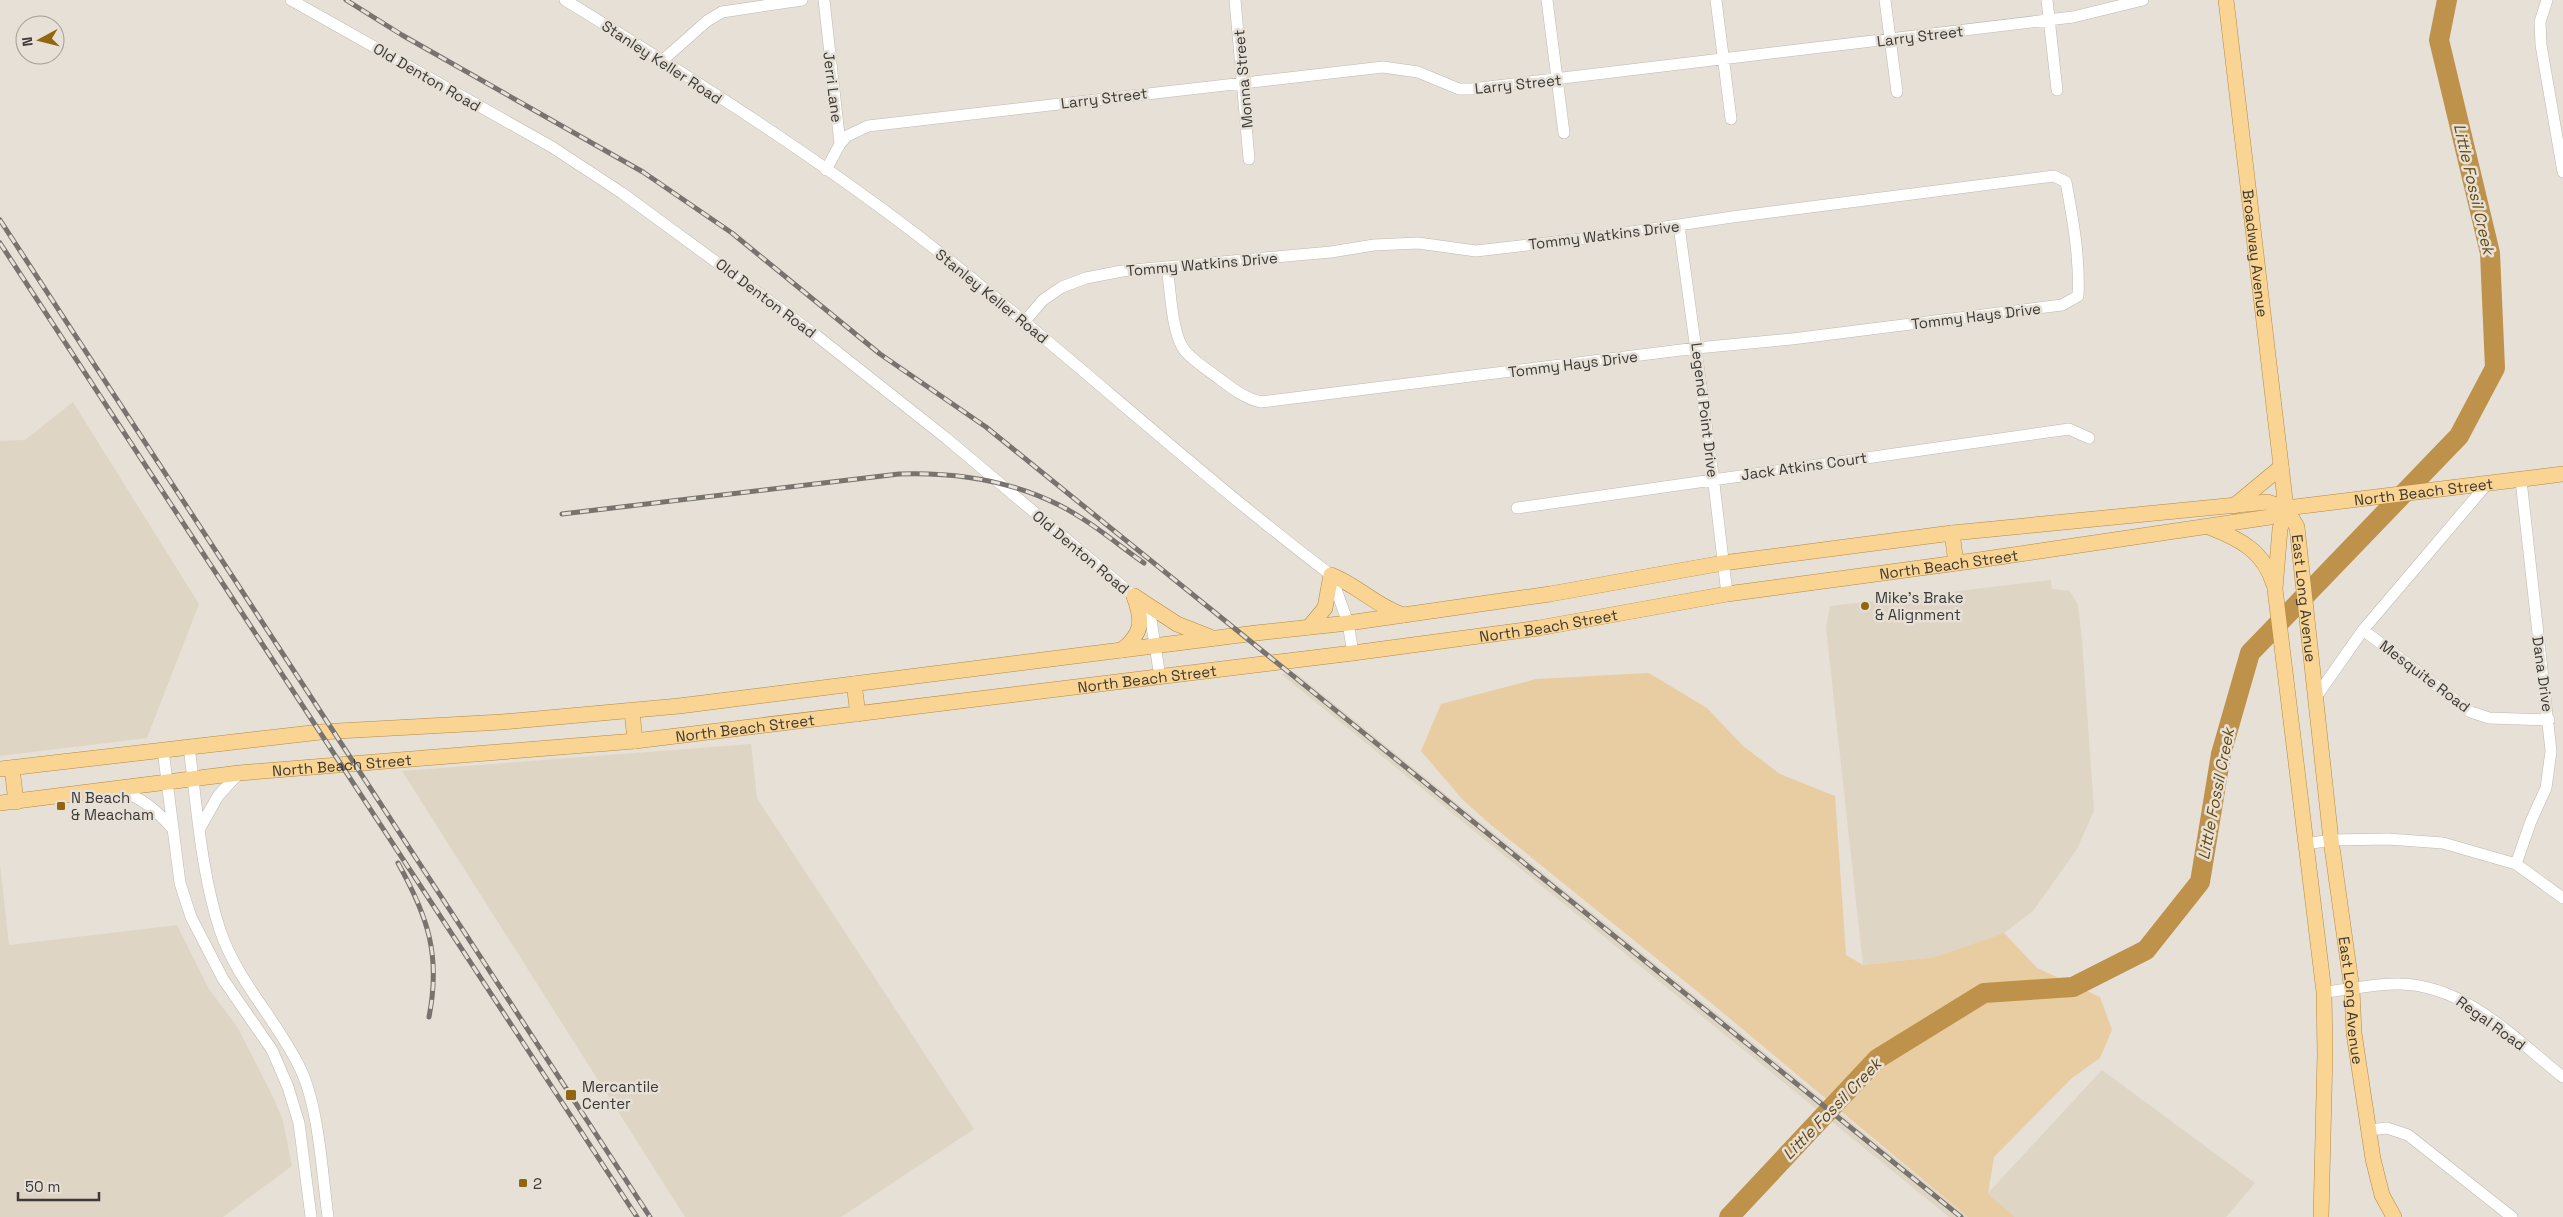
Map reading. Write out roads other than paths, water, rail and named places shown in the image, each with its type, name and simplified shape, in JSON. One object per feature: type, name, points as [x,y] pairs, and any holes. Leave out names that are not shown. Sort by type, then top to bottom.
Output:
[{"type":"main road","name":"Broadway Avenue","points":[[2226,0],[2286,508]]},
{"type":"main road","points":[[2233,506],[2281,467]]},
{"type":"main road","name":"North Beach Street","points":[[0,803],[239,773],[635,741],[1353,653],[1539,628],[1727,594],[2270,517],[2286,508],[2563,474]]},
{"type":"main road","name":"North Beach Street","points":[[6,768],[320,732],[447,726],[632,711],[1155,645],[1348,623],[1550,594],[1722,563],[1952,532],[2267,502],[2286,508]]},
{"type":"main road","name":"East Long Avenue","points":[[2286,508],[2297,528],[2331,840],[2352,990],[2354,1033],[2373,1158],[2382,1195],[2394,1217]]},
{"type":"main road","name":"East Long Avenue","points":[[2286,508],[2280,529],[2275,589],[2324,992],[2325,1054],[2321,1217]]},
{"type":"main road","points":[[2207,526],[2235,537],[2250,546],[2262,558],[2270,572],[2275,589]]},
{"type":"main road","points":[[1952,532],[1956,563]]},
{"type":"main road","points":[[1309,627],[1325,608],[1331,575],[1344,580],[1390,610],[1404,615]]},
{"type":"main road","points":[[1134,596],[1177,624],[1214,638]]},
{"type":"main road","points":[[1122,650],[1134,640],[1140,626],[1139,612],[1134,596]]},
{"type":"main road","points":[[854,684],[858,714]]},
{"type":"main road","points":[[632,711],[635,741]]},
{"type":"main road","points":[[6,768],[16,802]]},
{"type":"street","name":"Old Denton Road","points":[[291,0],[552,147],[622,193],[817,336],[946,438],[1134,596],[1151,620],[1160,677]]},
{"type":"street","name":"Stanley Keller Road","points":[[565,0],[663,60],[826,170],[943,255],[1331,575]]},
{"type":"street","points":[[663,60],[707,21],[722,12],[802,0]]},
{"type":"street","name":"Jerri Lane","points":[[824,0],[840,144],[826,170]]},
{"type":"street","name":"Monna Street","points":[[1235,0],[1250,159]]},
{"type":"street","points":[[1547,0],[1564,133]]},
{"type":"street","points":[[1716,0],[1731,119]]},
{"type":"street","points":[[1884,0],[1888,40],[1897,92]]},
{"type":"street","points":[[2047,0],[2057,90]]},
{"type":"street","name":"Larry Street","points":[[840,144],[847,136],[868,126],[1243,82],[1383,67],[1418,72],[1459,89],[1558,80],[2049,20],[2106,10],[2143,0]]},
{"type":"street","points":[[2547,0],[2540,22],[2540,45],[2563,172]]},
{"type":"street","name":"Tommy Watkins Drive","points":[[1024,322],[1043,300],[1062,287],[1086,278],[1122,271],[1331,252],[1374,245],[1418,243],[1476,251],[2054,176],[2066,182],[2074,221],[2079,277],[2078,296],[2062,305]]},
{"type":"street","name":"Legend Point Drive","points":[[1679,226],[1697,348],[1727,594]]},
{"type":"street","name":"Tommy Hays Drive","points":[[1168,268],[1176,328],[1184,349],[1206,370],[1237,392],[1252,400],[1261,402],[2062,305]]},
{"type":"street","name":"Jack Atkins Court","points":[[1517,508],[2069,429],[2089,438]]},
{"type":"street","name":"Dana Drive","points":[[2516,864],[2531,821],[2546,788],[2551,750],[2550,720],[2521,480]]},
{"type":"street","points":[[2316,697],[2363,630],[2488,484]]},
{"type":"street","points":[[1331,575],[1348,623],[1353,653]]},
{"type":"street","name":"Mesquite Road","points":[[2363,630],[2471,712],[2489,718],[2550,720]]},
{"type":"street","points":[[189,747],[212,903],[221,932],[238,968],[301,1070],[315,1124],[328,1217]]},
{"type":"street","points":[[163,750],[180,883],[191,917],[223,979],[272,1050],[288,1087],[299,1123],[311,1217]]},
{"type":"street","points":[[200,828],[218,796],[239,773]]},
{"type":"street","points":[[114,789],[136,796],[148,803],[173,829]]},
{"type":"street","points":[[2306,844],[2331,840],[2388,839],[2443,843],[2516,864],[2563,898]]},
{"type":"street","name":"Regal Road","points":[[2324,992],[2399,984],[2429,987],[2454,995],[2483,1013],[2563,1077]]},
{"type":"street","points":[[2369,1130],[2388,1128],[2408,1135],[2512,1217]]},
{"type":"waterway","name":"Little Fossil Creek","points":[[1729,1217],[1877,1059],[1984,993],[2073,987],[2146,950],[2200,882],[2221,754],[2250,653],[2459,436],[2495,368],[2490,253],[2439,40],[2447,0]]},
{"type":"railway","points":[[346,0],[402,35],[643,172],[732,233],[880,354],[986,427],[1961,1217]]},
{"type":"railway","points":[[0,220],[650,1217]]},
{"type":"railway","points":[[0,243],[637,1217]]},
{"type":"railway","points":[[562,514],[899,474],[940,474],[981,479],[1040,496],[1059,505],[1103,532],[1144,563]]},
{"type":"railway","points":[[398,863],[417,901],[429,937],[433,974],[429,1017]]},
{"type":"place","name":"Mike's Brake & Alignment","points":[[1865,606]]},
{"type":"place","name":"N Beach & Meacham","points":[[61,806]]},
{"type":"place","name":"Mercantile Center","points":[[571,1095]]},
{"type":"place","name":"2","points":[[523,1183]]}]
